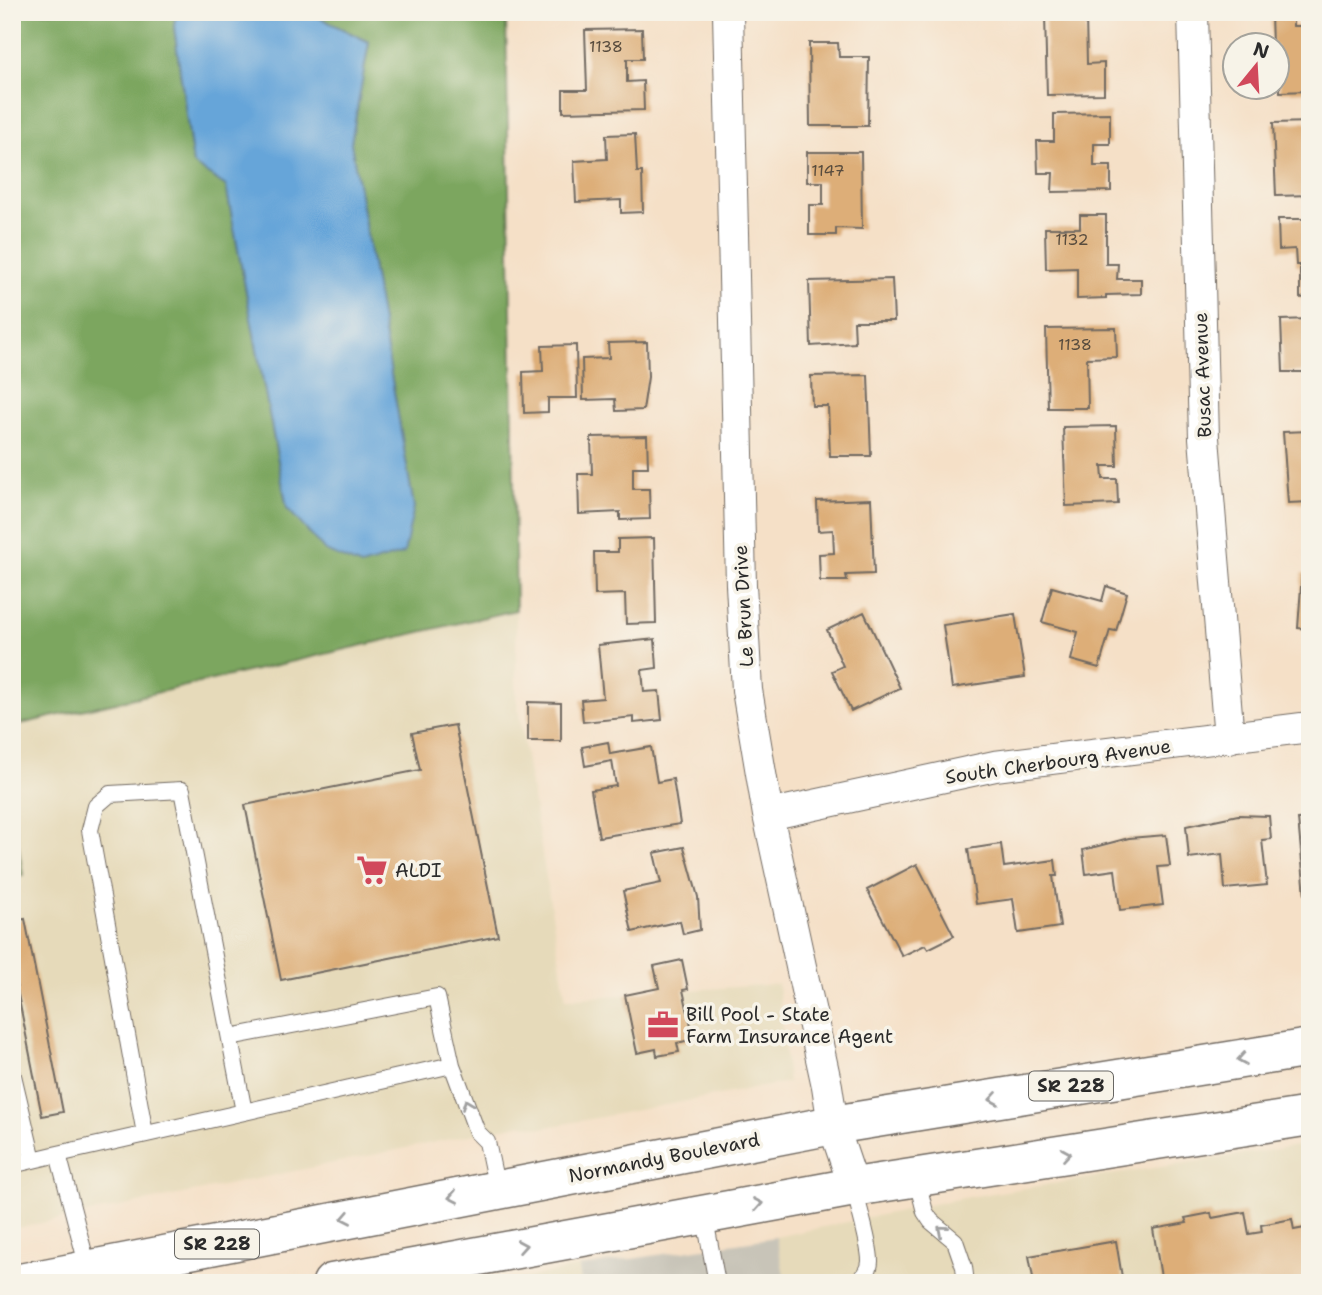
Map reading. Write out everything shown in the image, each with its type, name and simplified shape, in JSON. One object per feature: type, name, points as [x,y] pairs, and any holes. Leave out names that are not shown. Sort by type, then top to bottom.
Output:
[{"type":"main road","name":"Normandy Boulevard","points":[[20,1283],[90,1276],[497,1189],[833,1125],[1310,1048]]},
{"type":"main road","points":[[332,1283],[464,1264],[704,1214],[854,1187],[1310,1116]]},
{"type":"street","name":"Le Brun Drive","points":[[728,12],[741,585],[747,690],[768,815],[827,1086],[833,1125],[854,1187]]},
{"type":"street","name":"Busac Avenue","points":[[1192,12],[1203,438],[1229,738]]},
{"type":"street","name":"South Cherbourg Avenue","points":[[768,815],[995,766],[1310,727]]},
{"type":"lane","points":[[145,1134],[90,830],[96,806],[110,794],[182,790],[244,1112]]},
{"type":"lane","points":[[230,1037],[437,997],[452,1065],[478,1132],[487,1142],[497,1189]]},
{"type":"lane","points":[[12,1165],[452,1065]]},
{"type":"lane","points":[[12,1071],[33,1160]]},
{"type":"lane","points":[[58,1154],[90,1276]]},
{"type":"lane","points":[[916,1177],[925,1212],[931,1221],[955,1241],[964,1267],[966,1283]]},
{"type":"lane","points":[[854,1187],[870,1263],[865,1275],[854,1283]]},
{"type":"lane","points":[[704,1214],[718,1283]]},
{"type":"shaded area","points":[[516,610],[516,696],[566,999],[778,984],[788,1082],[542,1128],[523,1124],[12,1229],[12,877],[23,875],[12,806],[12,726]]},
{"type":"shaded area","points":[[1310,1144],[1310,1283],[786,1283],[776,1237],[962,1198]]},
{"type":"shaded area","points":[[776,1237],[786,1283],[581,1283],[579,1267]]},
{"type":"shaded area","points":[[579,1267],[581,1283],[502,1283]]},
{"type":"green space","points":[[12,12],[176,12],[174,27],[193,164],[226,186],[287,508],[414,507],[351,143],[369,42],[308,12],[506,12],[516,610],[12,726]]},
{"type":"green space","points":[[12,806],[23,875],[12,877]]},
{"type":"water","points":[[176,12],[308,12],[369,42],[351,143],[414,507],[404,553],[361,566],[325,551],[287,508],[226,186],[193,164],[174,27]]},
{"type":"building","points":[[1293,12],[1293,26],[1310,26],[1308,91],[1290,92],[1290,32],[1272,32],[1271,13]]},
{"type":"building","points":[[1086,14],[1087,64],[1104,63],[1104,94],[1047,95],[1045,15]]},
{"type":"building","points":[[642,29],[643,59],[627,59],[627,82],[643,81],[644,110],[563,112],[563,90],[587,90],[585,30]]},
{"type":"building","points":[[809,43],[838,43],[839,57],[869,57],[868,126],[810,126]]},
{"type":"building","points":[[1110,113],[1110,144],[1094,144],[1094,166],[1111,166],[1111,191],[1052,192],[1053,173],[1038,173],[1037,141],[1054,141],[1054,114]]},
{"type":"building","points":[[1310,122],[1310,195],[1276,196],[1273,123]]},
{"type":"building","points":[[635,134],[637,172],[642,172],[643,212],[621,213],[621,200],[576,202],[574,161],[607,159],[606,135]]},
{"type":"building","points":[[807,152],[861,152],[862,229],[836,228],[836,235],[809,235],[809,205],[823,205],[823,182],[807,182]]},
{"type":"building","points":[[1080,215],[1106,215],[1106,264],[1118,264],[1117,279],[1141,279],[1141,294],[1077,299],[1077,268],[1046,269],[1045,228],[1080,228]]},
{"type":"building","points":[[1278,219],[1310,219],[1310,297],[1300,298],[1300,265],[1296,265],[1295,249],[1279,250]]},
{"type":"building","points":[[892,279],[894,321],[854,321],[855,343],[811,346],[809,281]]},
{"type":"building","points":[[1310,319],[1310,385],[1306,386],[1306,372],[1283,372],[1281,320]]},
{"type":"building","points":[[1116,328],[1117,357],[1087,358],[1088,408],[1048,408],[1046,329]]},
{"type":"building","points":[[647,342],[648,377],[643,410],[616,411],[615,399],[583,400],[582,359],[609,358],[608,343]]},
{"type":"building","points":[[576,345],[577,398],[548,398],[548,412],[524,413],[523,372],[543,371],[542,346]]},
{"type":"building","points":[[868,375],[871,456],[830,456],[828,406],[812,406],[811,376]]},
{"type":"building","points":[[1116,426],[1117,466],[1102,466],[1103,479],[1117,479],[1118,504],[1066,506],[1063,427]]},
{"type":"building","points":[[1310,431],[1310,502],[1288,503],[1283,432]]},
{"type":"building","points":[[647,436],[648,467],[633,467],[633,489],[649,489],[650,519],[620,520],[620,512],[579,514],[578,474],[592,474],[591,437]]},
{"type":"building","points":[[871,499],[874,574],[846,575],[847,581],[820,581],[819,554],[834,553],[833,530],[818,531],[817,501]]},
{"type":"building","points":[[654,538],[656,623],[626,624],[625,594],[595,595],[594,552],[618,552],[618,539]]},
{"type":"building","points":[[1302,573],[1310,574],[1310,629],[1298,628]]},
{"type":"building","points":[[1106,586],[1127,593],[1116,631],[1110,630],[1099,668],[1071,660],[1078,632],[1042,622],[1052,587],[1102,601]]},
{"type":"building","points":[[864,612],[900,688],[851,711],[832,671],[843,666],[827,630]]},
{"type":"building","points":[[1015,614],[1025,677],[952,688],[943,625]]},
{"type":"building","points":[[655,639],[657,668],[642,670],[644,692],[659,691],[662,720],[634,723],[634,717],[583,722],[581,700],[603,698],[598,645]]},
{"type":"building","points":[[528,702],[561,703],[561,741],[528,741]]},
{"type":"building","name":"ALDI","points":[[455,725],[498,936],[281,980],[245,805],[420,770],[412,733]]},
{"type":"building","points":[[608,742],[610,754],[651,747],[657,782],[673,779],[680,824],[599,837],[591,790],[616,786],[612,761],[585,766],[582,747]]},
{"type":"building","points":[[1238,815],[1269,816],[1271,839],[1262,840],[1267,885],[1225,889],[1222,854],[1189,858],[1186,826]]},
{"type":"building","points":[[1310,818],[1310,895],[1305,895],[1298,819]]},
{"type":"building","points":[[1166,835],[1170,866],[1158,867],[1163,905],[1120,910],[1115,870],[1086,874],[1083,850],[1129,838]]},
{"type":"building","points":[[1001,844],[1004,867],[1055,860],[1057,876],[1053,876],[1060,927],[1018,933],[1013,899],[976,904],[968,849]]},
{"type":"building","points":[[684,847],[698,897],[700,930],[683,934],[680,921],[632,932],[623,891],[661,883],[654,853]]},
{"type":"building","points":[[917,864],[954,936],[928,949],[925,945],[902,956],[867,890]]},
{"type":"building","points":[[25,919],[63,1112],[42,1116],[12,964],[12,921]]},
{"type":"building","points":[[682,960],[688,989],[683,990],[694,1039],[677,1043],[679,1052],[657,1056],[656,1049],[637,1053],[625,995],[659,988],[654,966]]},
{"type":"building","points":[[1245,1212],[1249,1234],[1262,1232],[1261,1225],[1292,1219],[1294,1230],[1310,1227],[1310,1283],[1162,1283],[1153,1229],[1187,1223],[1185,1218],[1211,1213],[1212,1218]]},
{"type":"building","points":[[1116,1241],[1123,1283],[1034,1283],[1029,1256]]},
{"type":"building","points":[[781,1276],[783,1283],[754,1283],[754,1281]]},
{"type":"place","name":"ALDI","points":[[372,870]]},
{"type":"place","name":"Bill Pool - State Farm Insurance Agent","points":[[663,1025]]}]
